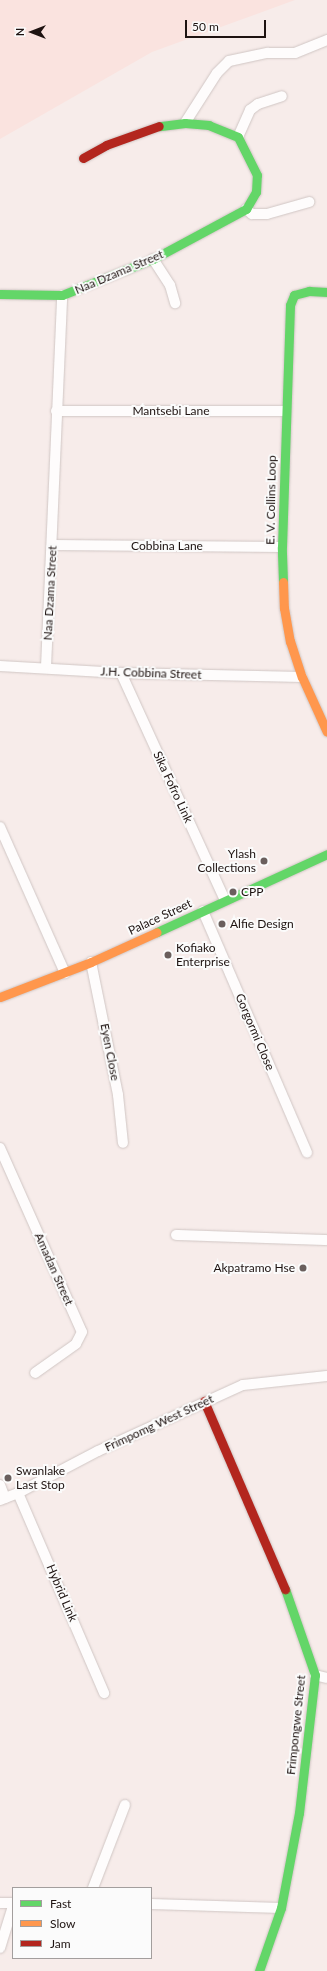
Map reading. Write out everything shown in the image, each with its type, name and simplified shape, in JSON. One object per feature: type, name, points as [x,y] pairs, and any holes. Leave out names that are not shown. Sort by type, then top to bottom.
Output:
[{"type":"street","points":[[185,123],[217,73],[228,61],[268,53],[295,53],[327,40]]},
{"type":"street","points":[[238,137],[250,110],[258,104],[282,96]]},
{"type":"street","points":[[83,158],[135,133],[160,126],[185,123],[208,125],[238,137],[250,157],[257,175],[256,192],[246,209],[252,214],[266,214],[309,202]]},
{"type":"street","name":"Naa Dzama Street","points":[[46,667],[53,545],[56,411],[62,295],[153,259],[246,209]]},
{"type":"street","points":[[153,259],[170,285],[175,303]]},
{"type":"street","name":"E. V. Collins Loop","points":[[327,292],[309,291],[294,296],[290,305],[282,547],[284,608],[302,677],[323,714],[327,732]]},
{"type":"street","points":[[0,294],[62,295]]},
{"type":"street","name":"Mantsebi Lane","points":[[56,411],[286,411]]},
{"type":"street","name":"Cobbina Lane","points":[[53,545],[282,547]]},
{"type":"street","name":"J.H. Cobbina Street","points":[[0,666],[46,667],[121,673],[302,677]]},
{"type":"street","name":"Sika Fofro Link","points":[[121,673],[225,900]]},
{"type":"street","points":[[0,827],[65,973]]},
{"type":"street","name":"Palace Street","points":[[0,997],[91,962],[327,854]]},
{"type":"street","name":"Gorgormi Close","points":[[203,911],[307,1153]]},
{"type":"street","name":"Eyen Close","points":[[91,962],[118,1095],[123,1143]]},
{"type":"street","name":"Amadan Street","points":[[0,1148],[82,1332],[76,1344],[35,1373]]},
{"type":"street","points":[[176,1235],[327,1240]]},
{"type":"street","name":"Frimpomg West Street","points":[[3,1499],[18,1493],[98,1451],[243,1384],[327,1376]]},
{"type":"street","name":"Frimpongwe Street","points":[[204,1401],[290,1601],[315,1676],[299,1813],[282,1908],[258,1971]]},
{"type":"street","points":[[0,1485],[3,1499]]},
{"type":"street","name":"Hybrid Link","points":[[18,1493],[104,1693]]},
{"type":"street","points":[[315,1676],[327,1678]]},
{"type":"street","points":[[93,1887],[125,1805]]},
{"type":"street","points":[[0,1903],[12,1903]]},
{"type":"street","points":[[152,1904],[282,1908]]},
{"type":"street","points":[[0,1948],[12,1909]]},
{"type":"shaded area","points":[[0,0],[295,0],[152,52],[0,139]]},
{"type":"traffic: fast","points":[[0,294],[62,295],[153,259],[246,209],[256,192],[257,175],[238,137],[209,125],[185,123],[159,126]]},
{"type":"traffic: fast","points":[[283,582],[282,547],[290,305],[294,295],[309,291],[327,292]]},
{"type":"traffic: fast","points":[[157,932],[327,854]]},
{"type":"traffic: fast","points":[[259,1971],[281,1908],[299,1813],[315,1675],[285,1589]]},
{"type":"traffic: slow","points":[[283,582],[284,608],[290,641],[302,677],[327,732]]},
{"type":"traffic: slow","points":[[0,997],[91,962],[157,932]]},
{"type":"traffic: jam","points":[[83,158],[106,145],[159,126]]},
{"type":"traffic: jam","points":[[204,1401],[285,1589]]},
{"type":"place","name":"Ylash Collections","points":[[264,861]]},
{"type":"place","name":"CPP","points":[[233,892]]},
{"type":"place","name":"Alfie Design","points":[[222,924]]},
{"type":"place","name":"Kofiako Enterprise","points":[[168,955]]},
{"type":"place","name":"Akpatramo Hse","points":[[303,1268]]},
{"type":"place","name":"Swanlake Last Stop","points":[[8,1478]]}]
